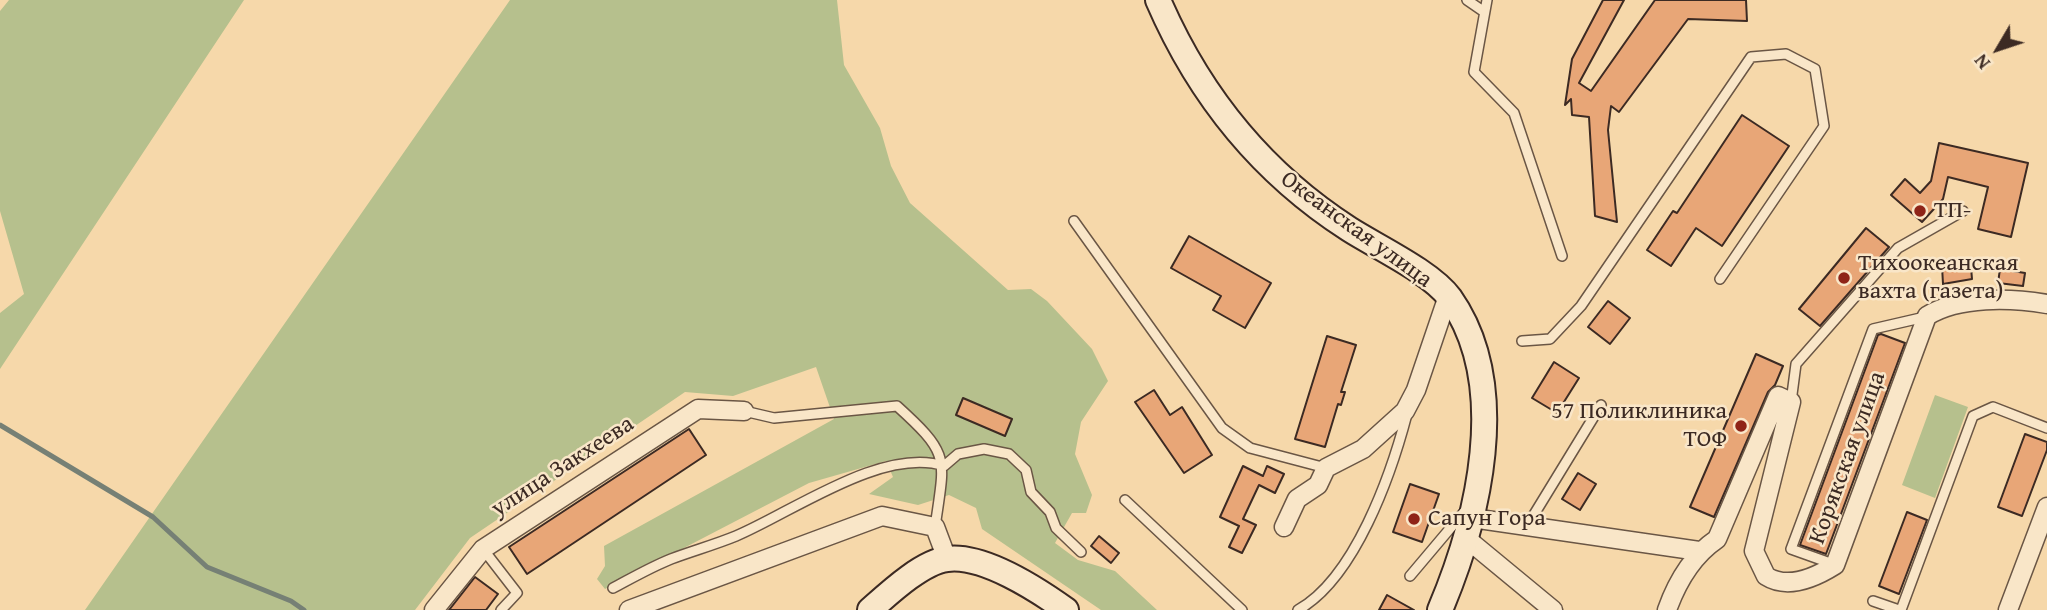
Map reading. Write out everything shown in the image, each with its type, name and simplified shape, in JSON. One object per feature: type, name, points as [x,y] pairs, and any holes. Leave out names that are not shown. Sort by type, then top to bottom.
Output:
[{"type":"main road","name":"Океанская улица","points":[[1158,0],[1207,94],[1244,142],[1296,190],[1347,228],[1407,264],[1448,296],[1463,321],[1479,369],[1484,447],[1471,519],[1440,610]]},
{"type":"main road","points":[[870,610],[916,573],[947,559],[992,566],[1066,610]]},
{"type":"street","points":[[1284,527],[1297,499],[1318,485],[1326,468],[1349,459],[1373,442],[1409,405],[1448,296]]},
{"type":"street","points":[[1927,316],[1954,305],[2019,299],[2047,304]]},
{"type":"street","name":"Корякская улица","points":[[1791,402],[1754,551],[1762,572],[1776,582],[1814,578],[1835,565],[1927,316]]},
{"type":"street","points":[[1667,610],[1679,583],[1699,551],[1717,539],[1778,396],[1791,402]]},
{"type":"street","name":"улица Закхеева","points":[[434,610],[483,548],[698,409],[744,411]]},
{"type":"street","points":[[2008,610],[2047,507]]},
{"type":"street","points":[[629,610],[882,516],[935,527],[947,559]]},
{"type":"street","points":[[1471,519],[1699,551]]},
{"type":"street","points":[[1471,519],[1553,610]]},
{"type":"lane","points":[[1467,0],[1483,10]]},
{"type":"lane","points":[[1487,0],[1483,10],[1474,72],[1514,113],[1562,256]]},
{"type":"lane","points":[[1522,341],[1550,339],[1581,306],[1751,57],[1786,54],[1815,69],[1824,126],[1720,279]]},
{"type":"lane","points":[[1791,402],[1796,364],[1898,248],[1963,211]]},
{"type":"lane","points":[[1074,221],[1222,428],[1250,448],[1326,468]]},
{"type":"lane","points":[[1835,565],[1791,549],[1873,329],[1927,316]]},
{"type":"lane","points":[[1297,610],[1308,607],[1356,548],[1394,460],[1409,405]]},
{"type":"lane","points":[[1527,526],[1601,405]]},
{"type":"lane","points":[[744,411],[774,418],[897,406],[932,438],[944,466],[935,527]]},
{"type":"lane","points":[[1873,601],[1900,610],[1973,416],[1993,407],[2047,428]]},
{"type":"lane","points":[[944,466],[958,454],[984,449],[1009,454],[1026,470],[1031,492],[1051,512],[1056,528],[1081,552]]},
{"type":"lane","points":[[613,588],[672,559],[738,535],[825,489],[890,468],[926,460],[944,466]]},
{"type":"lane","points":[[1125,500],[1242,610]]},
{"type":"lane","points":[[1410,576],[1471,519]]},
{"type":"lane","points":[[483,548],[517,593],[501,610]]},
{"type":"green space","points":[[9,0],[244,0],[0,369],[0,313],[24,294],[0,211],[0,11]]},
{"type":"green space","points":[[510,0],[837,0],[844,65],[880,128],[891,166],[910,203],[1008,290],[1031,289],[1047,301],[1092,349],[1108,381],[1081,422],[1075,454],[1092,495],[1086,513],[1072,513],[1055,543],[1078,560],[1115,571],[1157,610],[1101,610],[982,529],[976,508],[949,495],[918,505],[869,494],[893,477],[886,461],[809,483],[605,589],[597,579],[605,566],[604,546],[834,419],[816,367],[733,396],[685,392],[470,538],[415,610],[85,610]]},
{"type":"green space","points":[[1935,395],[1968,407],[1935,498],[1902,485]]},
{"type":"building","points":[[1603,0],[1624,0],[1579,83],[1591,91],[1655,0],[1746,0],[1747,21],[1688,19],[1619,112],[1611,106],[1608,130],[1617,222],[1595,216],[1589,117],[1572,115],[1571,99],[1565,105],[1572,59]]},
{"type":"building","points":[[1742,115],[1789,146],[1722,246],[1696,228],[1671,266],[1647,250],[1673,211],[1677,213]]},
{"type":"building","points":[[1939,143],[2028,163],[2011,237],[1978,229],[1988,187],[1948,177],[1943,199],[1922,222],[1891,195],[1905,179],[1920,193],[1931,181]]},
{"type":"building","name":"Тихоокеанская вахта (газета)","points":[[1866,228],[1889,247],[1820,326],[1799,309]]},
{"type":"building","points":[[1189,236],[1271,283],[1245,328],[1213,310],[1221,296],[1171,268]]},
{"type":"building","points":[[1942,266],[1971,267],[1972,279],[1943,284]]},
{"type":"building","points":[[2000,269],[2025,273],[2023,286],[1998,283]]},
{"type":"building","points":[[1608,301],[1630,318],[1610,344],[1588,327]]},
{"type":"building","points":[[1878,335],[1905,343],[1826,554],[1800,545]]},
{"type":"building","points":[[1327,336],[1356,345],[1341,392],[1345,392],[1341,405],[1338,404],[1325,447],[1295,439]]},
{"type":"building","name":"57 Поликлиника ТОФ","points":[[1756,354],[1783,366],[1775,385],[1768,392],[1714,517],[1690,507]]},
{"type":"building","points":[[1554,362],[1579,378],[1557,413],[1532,398]]},
{"type":"building","points":[[1154,390],[1170,415],[1182,407],[1212,455],[1184,473],[1135,402]]},
{"type":"building","points":[[963,398],[1012,419],[1005,436],[956,415]]},
{"type":"building","points":[[689,429],[706,455],[527,574],[509,547]]},
{"type":"building","points":[[2025,434],[2047,442],[2047,450],[2022,516],[1998,507]]},
{"type":"building","points":[[1243,466],[1263,476],[1267,466],[1284,474],[1275,493],[1259,485],[1243,519],[1256,525],[1242,553],[1229,547],[1239,526],[1220,517]]},
{"type":"building","points":[[1578,473],[1596,484],[1580,510],[1562,499]]},
{"type":"building","name":"Сапун Гора","points":[[1410,484],[1439,494],[1422,542],[1393,532]]},
{"type":"building","points":[[1907,512],[1927,520],[1899,594],[1879,586]]},
{"type":"building","points":[[1099,536],[1119,553],[1111,563],[1091,546]]},
{"type":"building","points":[[475,577],[498,594],[486,610],[449,610]]},
{"type":"building","points":[[1387,595],[1414,610],[1379,610]]},
{"type":"waterway","points":[[0,425],[153,517],[207,567],[291,601],[304,610]]},
{"type":"place","name":"ТП-","points":[[1920,211]]},
{"type":"place","name":"Тихоокеанская вахта (газета)","points":[[1844,278]]},
{"type":"place","name":"57 Поликлиника ТОФ","points":[[1741,426]]},
{"type":"place","name":"Сапун Гора","points":[[1414,519]]}]
